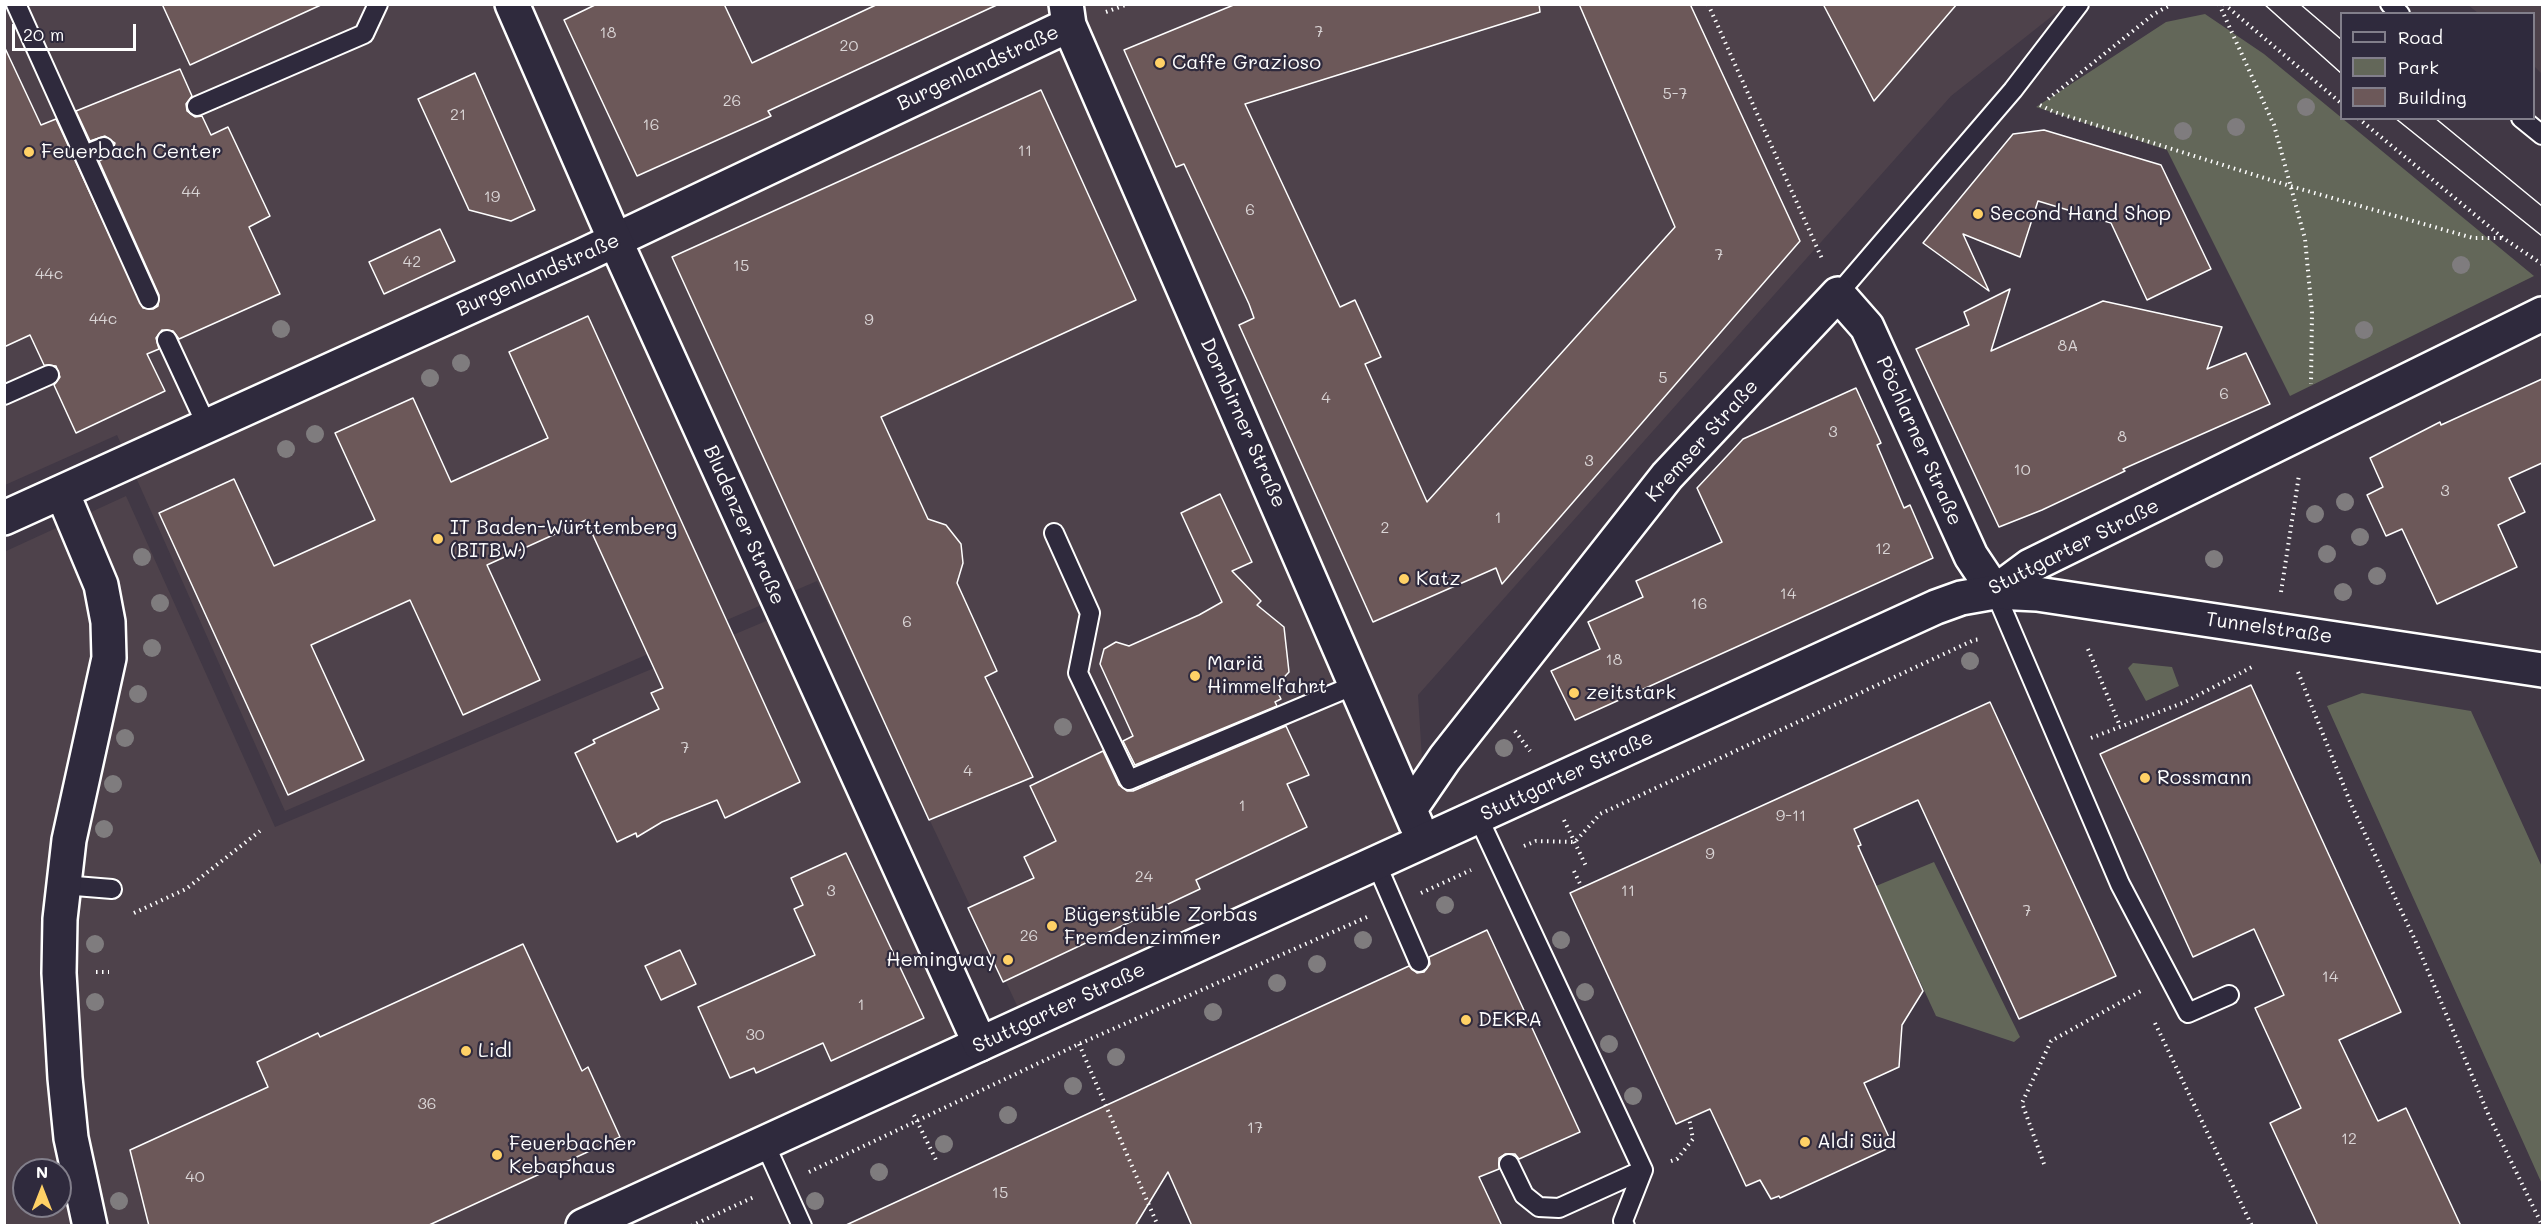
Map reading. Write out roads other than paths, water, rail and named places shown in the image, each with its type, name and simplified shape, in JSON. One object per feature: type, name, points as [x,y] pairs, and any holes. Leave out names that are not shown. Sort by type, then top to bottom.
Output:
[{"type":"street","name":"Bludenzer Straße","points":[[513,4],[615,240],[980,1044]]},
{"type":"street","name":"Burgenlandstraße","points":[[4,518],[615,240],[1067,15]]},
{"type":"street","name":"Dornbirner Straße","points":[[1067,15],[1357,684],[1423,842]]},
{"type":"street","name":"Pöchlarner Straße","points":[[1838,294],[1868,327],[1971,556],[1995,592]]},
{"type":"street","name":"Kremser Straße","points":[[1410,808],[1445,758],[1667,476],[1838,294]]},
{"type":"street","name":"Stuttgarter Straße","points":[[583,1226],[1936,607],[1961,598],[1995,592],[2031,566],[2542,314]]},
{"type":"street","points":[[62,492],[101,585],[108,622],[109,658],[69,840],[63,885],[59,973],[71,1138],[90,1226]]},
{"type":"street","name":"Tunnelstraße","points":[[1995,592],[2037,594],[2542,670]]},
{"type":"lane","points":[[16,4],[149,299]]},
{"type":"lane","points":[[197,106],[364,34],[378,4]]},
{"type":"lane","name":"Kremser Straße","points":[[1838,294],[2013,90],[2079,4]]},
{"type":"lane","points":[[2523,120],[2542,135]]},
{"type":"lane","points":[[84,155],[104,147]]},
{"type":"lane","points":[[167,340],[207,426]]},
{"type":"lane","points":[[4,395],[49,375]]},
{"type":"lane","points":[[1054,533],[1090,613],[1078,673],[1129,780],[1357,684]]},
{"type":"lane","points":[[1995,592],[2120,884],[2188,1013],[2229,995]]},
{"type":"lane","points":[[1478,817],[1643,1170],[1623,1221],[1625,1226]]},
{"type":"lane","points":[[1376,863],[1419,962]]},
{"type":"lane","points":[[63,885],[112,888]]},
{"type":"lane","points":[[765,1144],[802,1226]]},
{"type":"lane","points":[[1509,1164],[1524,1195],[1539,1207],[1559,1208],[1643,1170]]},
{"type":"tram line","points":[[2264,4],[2340,72]]},
{"type":"tram line","points":[[2300,4],[2340,38]]},
{"type":"tram line","points":[[2397,120],[2542,236]]},
{"type":"tram line","points":[[2437,120],[2542,206]]},
{"type":"place","name":"Caffe Grazioso","points":[[1160,63]]},
{"type":"place","name":"Feuerbach Center","points":[[29,152]]},
{"type":"place","name":"Second Hand Shop","points":[[1978,214]]},
{"type":"place","name":"IT Baden-Württemberg (BITBW)","points":[[438,539]]},
{"type":"place","name":"Katz","points":[[1404,579]]},
{"type":"place","name":"Mariä Himmelfahrt","points":[[1195,676]]},
{"type":"place","name":"zeitstark","points":[[1574,693]]},
{"type":"place","name":"Rossmann","points":[[2145,778]]},
{"type":"place","name":"Bügerstüble Zorbas Fremdenzimmer","points":[[1052,926]]},
{"type":"place","name":"Hemingway","points":[[1008,960]]},
{"type":"place","name":"DEKRA","points":[[1466,1020]]},
{"type":"place","name":"Lidl","points":[[466,1051]]},
{"type":"place","name":"Aldi Süd","points":[[1805,1142]]},
{"type":"place","name":"Feuerbacher Kebaphaus","points":[[497,1155]]}]
